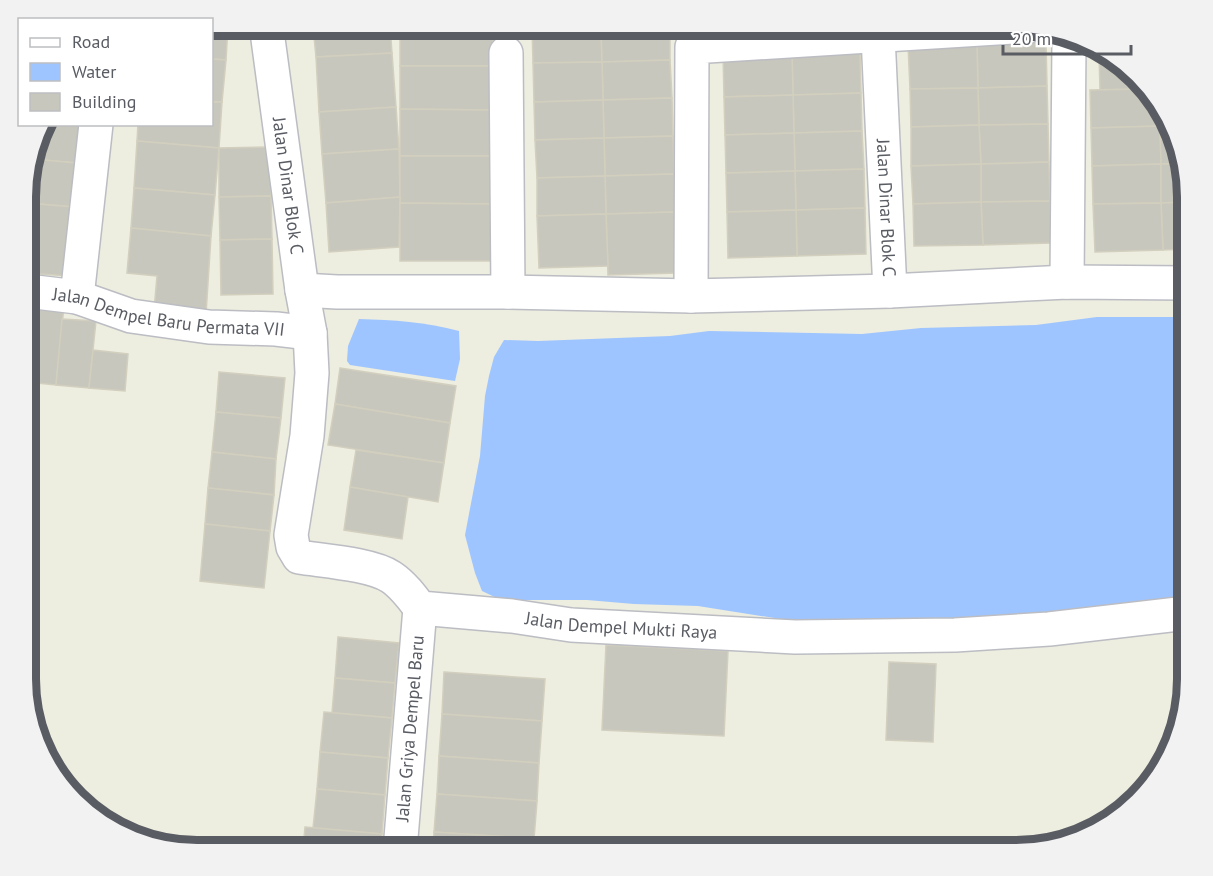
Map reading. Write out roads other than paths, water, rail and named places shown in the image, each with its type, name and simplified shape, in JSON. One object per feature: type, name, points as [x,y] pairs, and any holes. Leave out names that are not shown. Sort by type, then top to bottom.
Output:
[{"type":"street","points":[[692,296],[693,47],[878,36]]},
{"type":"street","name":"Jalan Dinar Blok C","points":[[302,290],[692,296],[890,291],[878,36]]},
{"type":"street","name":"Jalan Dinar Blok C","points":[[268,39],[302,290],[310,333]]},
{"type":"street","points":[[1067,282],[1070,45]]},
{"type":"street","points":[[506,53],[508,292]]},
{"type":"street","points":[[77,297],[96,126]]},
{"type":"street","points":[[890,291],[1067,282],[1177,283]]},
{"type":"street","name":"Jalan Dempel Baru Permata VII","points":[[36,292],[77,297],[131,316],[210,327],[276,329],[310,333]]},
{"type":"street","points":[[310,333],[312,373],[307,436],[291,536],[293,547],[299,557],[368,569],[390,576],[405,589],[420,608]]},
{"type":"street","name":"Jalan Dempel Mukti Raya","points":[[420,608],[512,616],[571,625],[795,637],[955,634],[1049,629],[1177,615]]},
{"type":"street","name":"Jalan Griya Dempel Baru","points":[[401,840],[420,608]]},
{"type":"water","points":[[1097,317],[1177,317],[1177,603],[844,629],[698,606],[587,600],[501,600],[482,591],[465,535],[480,456],[489,376],[494,357],[504,340],[538,341],[670,336],[709,331],[862,334],[921,328],[1036,325]]},
{"type":"water","points":[[359,319],[434,325],[459,331],[460,359],[455,381],[350,365],[347,361],[348,346]]}]
